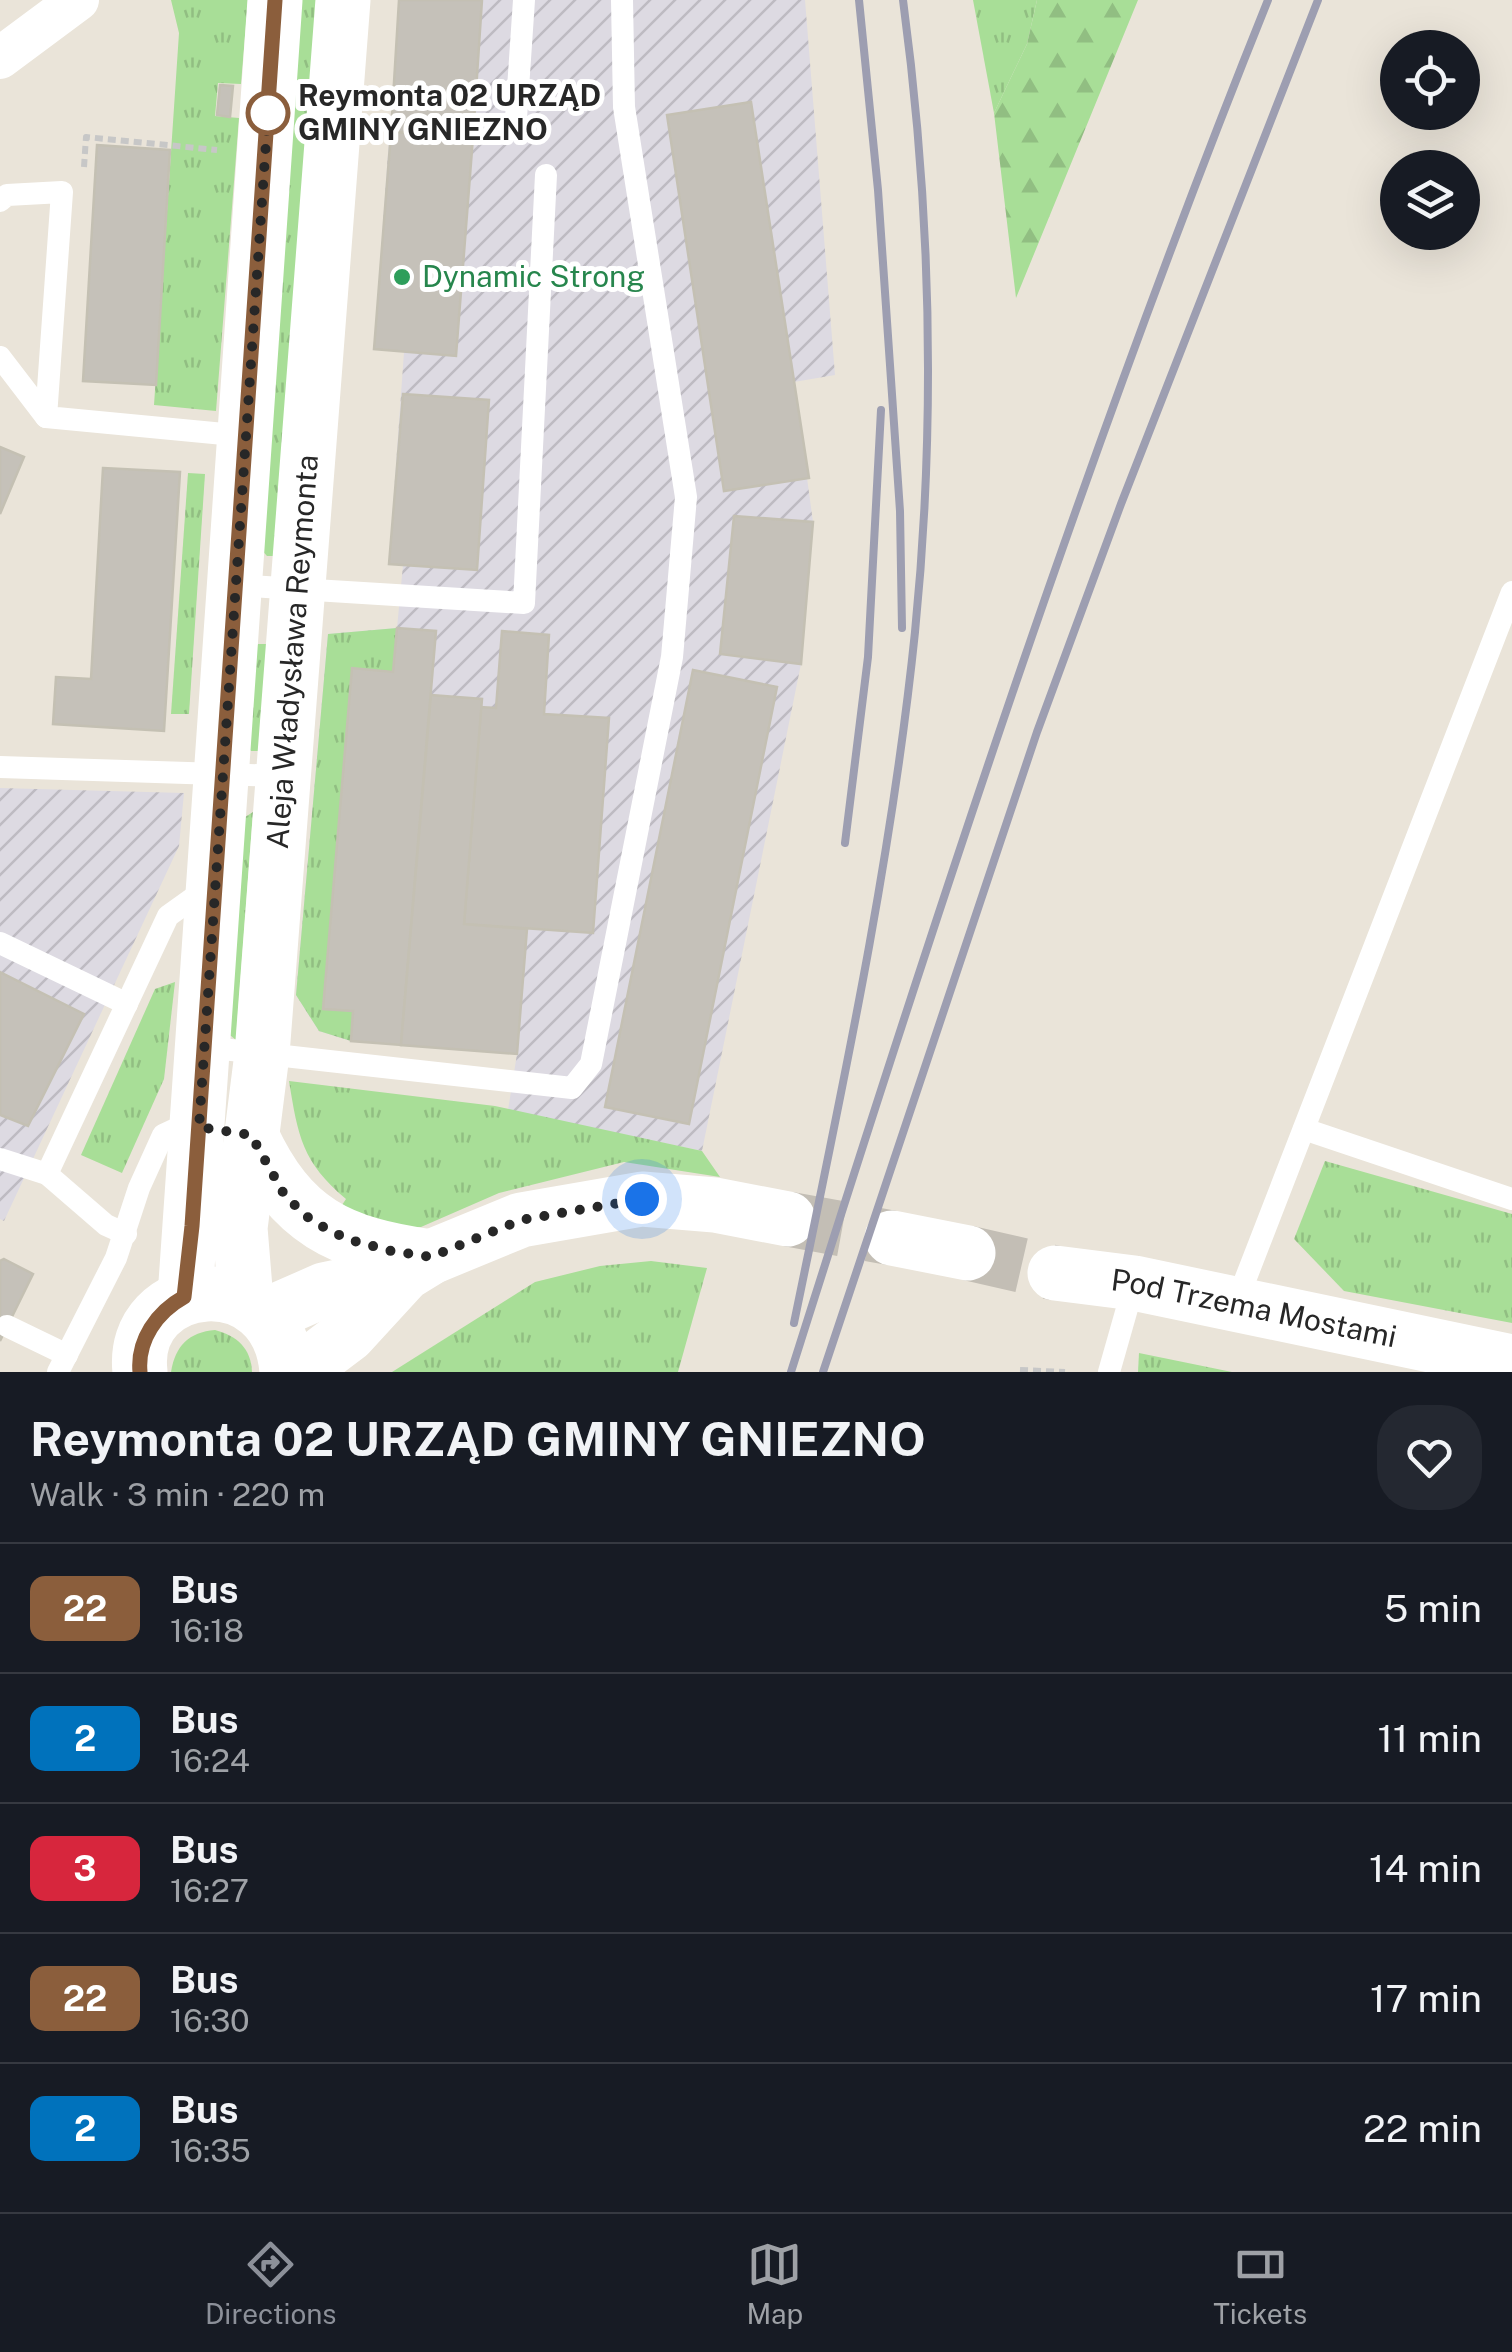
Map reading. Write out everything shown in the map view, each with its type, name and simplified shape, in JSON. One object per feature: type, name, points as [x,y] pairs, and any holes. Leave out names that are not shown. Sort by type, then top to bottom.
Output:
[{"type":"street","points":[[0,58],[78,0]]},
{"type":"street","name":"Aleja Władysława Reymonta","points":[[275,0],[204,1047],[225,1131],[257,1308],[286,1349],[287,1372]]},
{"type":"street","name":"Aleja Władysława Reymonta","points":[[184,1297],[225,1131],[262,1054],[343,0]]},
{"type":"street","points":[[225,1131],[312,1221],[347,1239],[418,1265]]},
{"type":"street","points":[[140,1372],[143,1342],[155,1321],[184,1297],[214,1292],[257,1308],[418,1265],[521,1220],[642,1199],[715,1205],[788,1219]]},
{"type":"street","points":[[892,1238],[968,1254]]},
{"type":"street","points":[[298,1372],[349,1334],[418,1265]]},
{"type":"street","name":"Pod Trzema Mostami","points":[[1056,1273],[1134,1284],[1512,1362]]},
{"type":"lane","points":[[516,118],[524,0]]},
{"type":"lane","points":[[204,1047],[572,1088],[592,1064],[672,656],[686,497],[624,108],[622,0]]},
{"type":"lane","points":[[234,586],[524,602],[546,174]]},
{"type":"lane","points":[[0,201],[7,196],[62,192],[46,417]]},
{"type":"lane","points":[[0,357],[46,417],[245,436]]},
{"type":"lane","points":[[1235,1306],[1512,592]]},
{"type":"lane","points":[[0,768],[282,776]]},
{"type":"lane","points":[[47,1174],[168,916],[214,883]]},
{"type":"lane","points":[[0,943],[126,1004]]},
{"type":"lane","points":[[7,1326],[63,1363],[126,1234],[139,1188],[163,1135],[178,1128],[225,1131]]},
{"type":"lane","points":[[1304,1129],[1512,1198]]},
{"type":"lane","points":[[0,1159],[47,1174],[106,1225],[126,1234]]},
{"type":"lane","points":[[1108,1372],[1134,1284]]},
{"type":"path","points":[[83,175],[86,136],[224,150]]},
{"type":"path","points":[[1020,1370],[1065,1372]]},
{"type":"shaded area","points":[[399,0],[805,0],[835,375],[794,382],[813,522],[801,664],[702,1151],[508,1110],[517,1054],[351,1041],[319,1031],[296,995],[328,634],[397,628],[403,565],[389,564],[404,352],[374,349]]},
{"type":"shaded area","points":[[0,788],[184,793],[179,846],[4,1221],[0,1219]]},
{"type":"green space","points":[[171,0],[248,0],[241,84],[218,83],[215,116],[239,118],[216,411],[154,405],[179,33]]},
{"type":"green space","points":[[296,0],[324,0],[276,556],[267,556],[259,547]]},
{"type":"green space","points":[[973,0],[1037,0],[1027,44],[994,113]]},
{"type":"green space","points":[[1037,0],[1138,0],[1016,298],[994,113],[1027,44]]},
{"type":"green space","points":[[188,473],[205,474],[189,714],[171,714]]},
{"type":"green space","points":[[397,628],[393,672],[352,669],[323,1008],[353,1011],[351,1041],[319,1031],[296,995],[328,634]]},
{"type":"green space","points":[[258,644],[272,644],[264,751],[251,751],[244,743],[251,652]]},
{"type":"green space","points":[[253,812],[236,1040],[225,1031],[242,819]]},
{"type":"green space","points":[[175,982],[164,1079],[122,1173],[81,1155],[155,989]]},
{"type":"green space","points":[[289,1081],[495,1106],[702,1151],[720,1177],[624,1162],[499,1193],[421,1227],[382,1227],[338,1211],[346,1199],[320,1173],[304,1147]]},
{"type":"green space","points":[[1325,1161],[1512,1214],[1512,1323],[1344,1291],[1294,1239]]},
{"type":"green space","points":[[651,1261],[707,1268],[678,1372],[392,1372],[535,1282],[600,1266]]},
{"type":"green space","points":[[215,1330],[241,1344],[249,1356],[252,1372],[171,1372],[185,1342]]},
{"type":"green space","points":[[1139,1353],[1232,1372],[1138,1372]]},
{"type":"building","points":[[399,0],[482,0],[473,137],[391,132]]},
{"type":"building","points":[[220,85],[233,86],[230,117],[217,115]]},
{"type":"building","points":[[751,102],[809,478],[724,491],[667,115]]},
{"type":"building","points":[[391,132],[473,137],[456,356],[374,349]]},
{"type":"building","points":[[97,145],[170,150],[156,385],[83,381]]},
{"type":"building","points":[[403,394],[489,400],[477,570],[389,564]]},
{"type":"building","points":[[0,447],[24,457],[0,514]]},
{"type":"building","points":[[103,468],[180,472],[164,731],[53,724],[56,677],[91,679]]},
{"type":"building","points":[[734,516],[813,522],[801,664],[720,654]]},
{"type":"building","points":[[397,628],[436,631],[401,1045],[351,1041],[353,1011],[323,1009],[352,668],[393,672]]},
{"type":"building","points":[[502,631],[549,635],[544,714],[609,718],[593,933],[464,924],[481,707],[496,708]]},
{"type":"building","points":[[693,670],[777,687],[689,1124],[605,1107]]},
{"type":"building","points":[[431,695],[482,699],[464,924],[527,929],[517,1054],[401,1045]]},
{"type":"building","points":[[0,972],[84,1014],[28,1126],[0,1115]]},
{"type":"building","points":[[4,1259],[33,1274],[0,1341],[0,1261]]},
{"type":"tunnel","points":[[788,1219],[892,1238]]},
{"type":"tunnel","points":[[968,1253],[1055,1273]]},
{"type":"railway","points":[[859,0],[878,190],[900,511],[902,628]]},
{"type":"railway","points":[[794,1323],[879,893],[905,719],[922,553],[928,395],[925,236],[903,0]]},
{"type":"railway","points":[[791,1372],[1016,682],[1138,339],[1268,0]]},
{"type":"railway","points":[[823,1372],[1037,732],[1121,504],[1318,0]]},
{"type":"railway","points":[[845,843],[868,657],[881,410]]},
{"type":"bus line","name":"22","points":[[140,1372],[143,1342],[155,1321],[184,1297],[192,1226],[275,0]]},
{"type":"place","name":"Reymonta 02 URZĄD GMINY GNIEZNO","points":[[268,113]]},
{"type":"place","name":"Dynamic Strong","points":[[402,277]]},
{"type":"route","points":[[268,113],[199,1127],[251,1135],[285,1196],[312,1221],[347,1239],[391,1251],[431,1257],[521,1220],[572,1208],[642,1199]]}]
